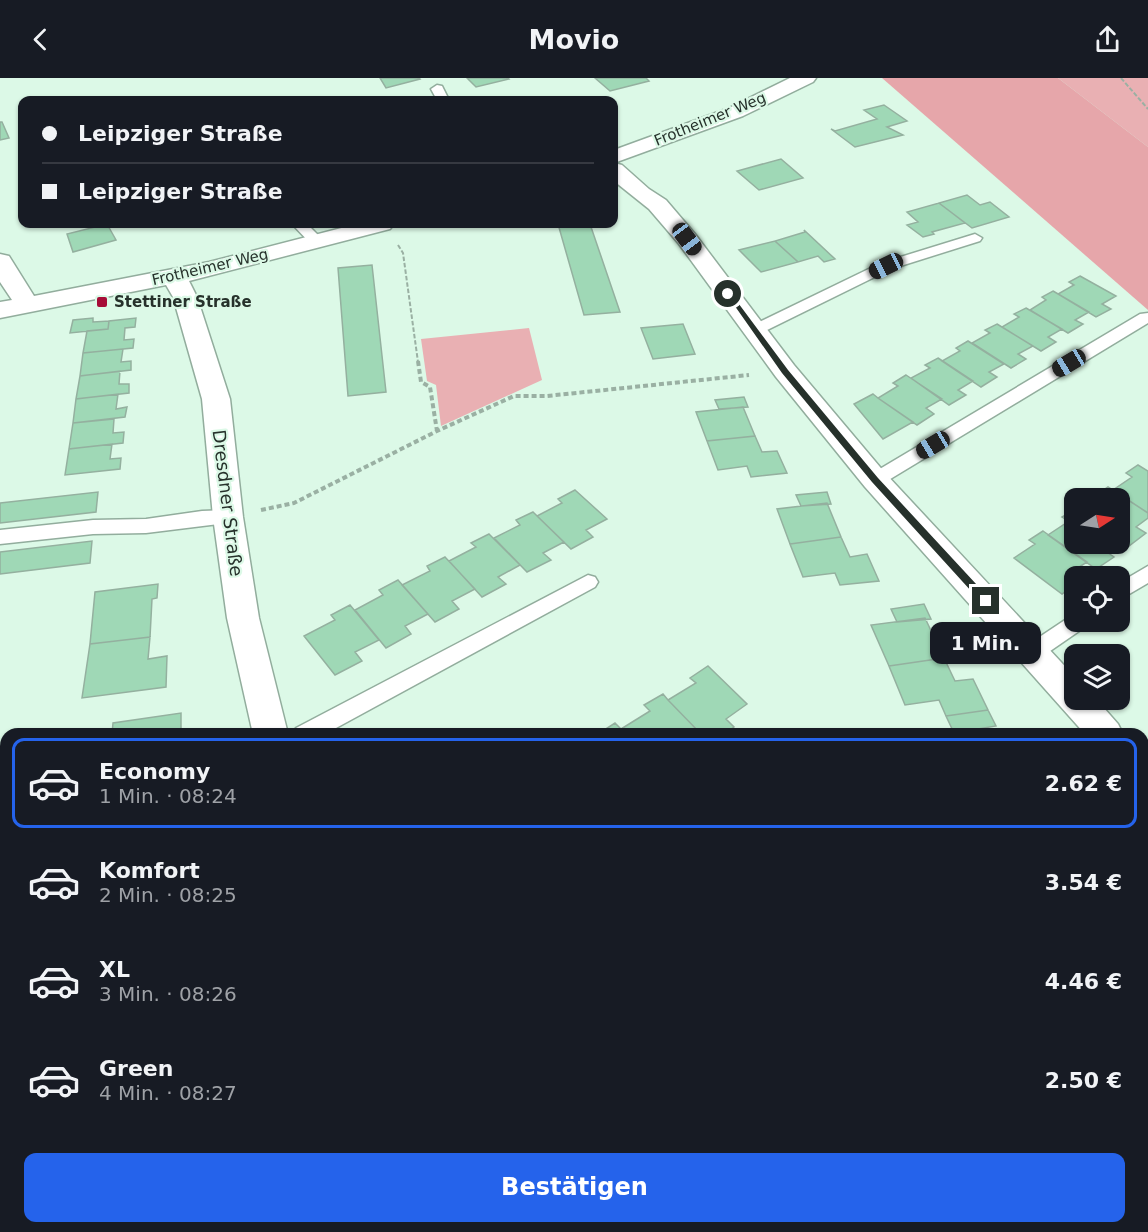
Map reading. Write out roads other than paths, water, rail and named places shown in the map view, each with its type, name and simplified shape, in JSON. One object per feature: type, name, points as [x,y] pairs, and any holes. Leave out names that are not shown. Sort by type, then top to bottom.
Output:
[{"type":"street","name":"Frotheimer Weg","points":[[618,156],[736,112],[806,78]]},
{"type":"street","points":[[618,174],[641,194],[658,205],[687,239],[785,371],[875,480],[1064,686]]},
{"type":"street","name":"Frotheimer Weg","points":[[0,310],[174,276],[368,228]]},
{"type":"street","points":[[0,261],[27,303]]},
{"type":"street","name":"Dresdner Straße","points":[[174,276],[185,297],[216,399],[228,517],[243,618],[270,728]]},
{"type":"street","points":[[1085,710],[1101,728]]},
{"type":"lane","points":[[303,228],[317,242]]},
{"type":"lane","points":[[755,330],[886,266],[975,238]]},
{"type":"lane","points":[[875,480],[1146,317]]},
{"type":"lane","points":[[0,537],[93,527],[146,526],[202,518],[228,517]]},
{"type":"lane","points":[[1130,585],[1148,573]]},
{"type":"lane","points":[[315,728],[588,582]]},
{"type":"lane","points":[[1033,652],[1064,631]]},
{"type":"place","name":"Stettiner Straße","points":[[102,302]]}]
